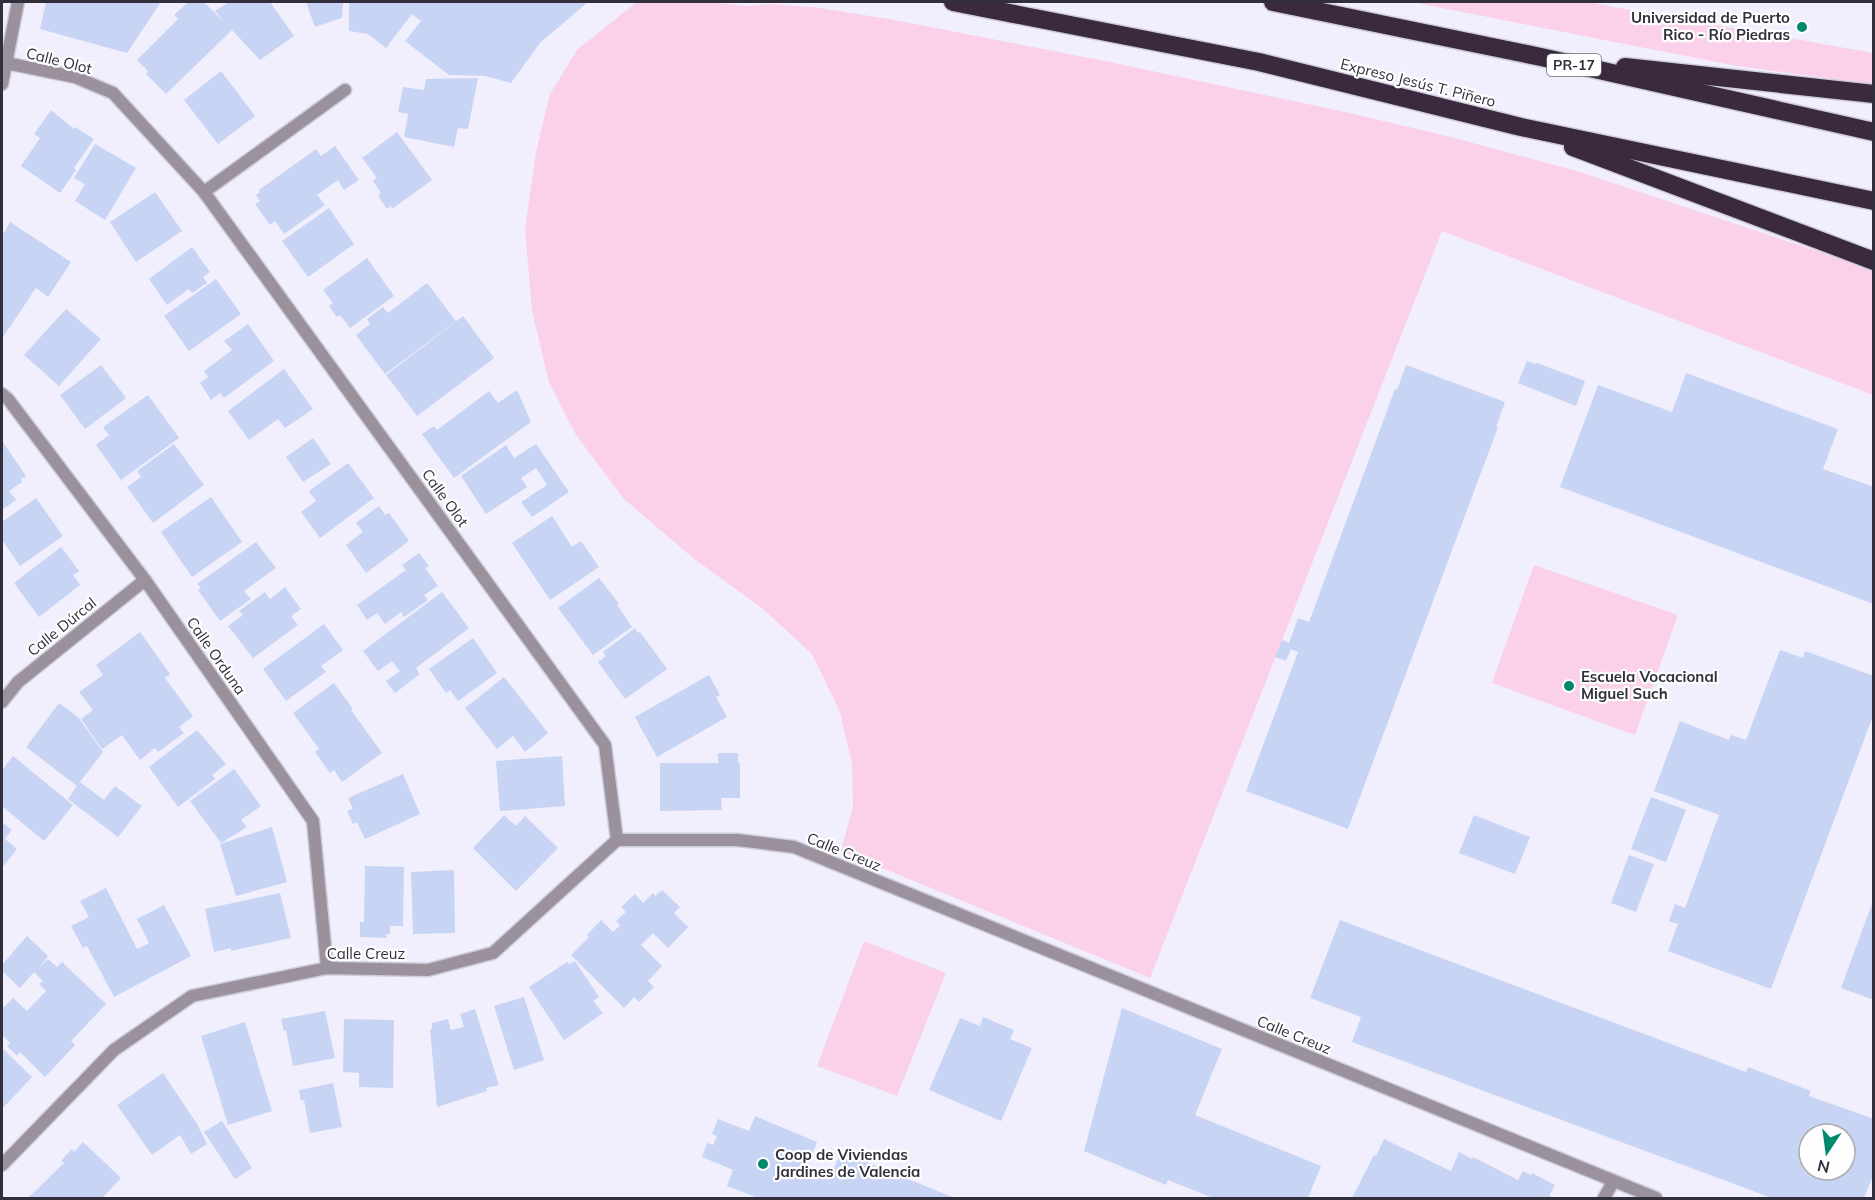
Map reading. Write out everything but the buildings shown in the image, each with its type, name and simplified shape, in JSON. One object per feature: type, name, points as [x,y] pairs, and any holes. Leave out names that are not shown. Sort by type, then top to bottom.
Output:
[{"type":"highway","name":"Expreso Jesús T. Piñero","points":[[953,2],[1259,62],[1521,127],[1874,201]]},
{"type":"highway","name":"PR-17","points":[[1273,2],[1541,57],[1874,132]]},
{"type":"highway","points":[[1541,57],[1874,94]]},
{"type":"highway","points":[[1521,127],[1874,261]]},
{"type":"street","points":[[2,84],[18,2]]},
{"type":"street","name":"Calle Olot","points":[[6,63],[75,77],[113,93],[204,192],[604,745],[618,840]]},
{"type":"street","points":[[204,192],[345,90]]},
{"type":"street","name":"Calle Orduna","points":[[2,394],[145,579],[313,821],[327,968]]},
{"type":"street","name":"Calle Dúrcal","points":[[2,702],[18,682],[145,579]]},
{"type":"street","name":"Calle Creuz","points":[[2,1165],[114,1050],[192,996],[327,968],[429,970],[493,952],[618,840],[737,840],[794,848],[1656,1198]]},
{"type":"street","points":[[1604,1198],[1613,1182]]},
{"type":"shaded area","points":[[637,2],[705,2],[747,6],[770,4],[813,7],[889,19],[1110,62],[1345,112],[1447,136],[1580,172],[1835,257],[1873,272],[1873,395],[1442,231],[1150,978],[841,851],[853,806],[852,764],[840,712],[812,654],[763,609],[693,558],[624,499],[576,435],[549,382],[532,311],[525,229],[536,152],[550,94],[577,50]]},
{"type":"shaded area","points":[[1411,2],[1587,2],[1873,53],[1873,84],[1737,66]]},
{"type":"shaded area","points":[[1534,565],[1678,615],[1635,735],[1492,683]]},
{"type":"shaded area","points":[[864,941],[946,973],[897,1096],[817,1066]]},
{"type":"place","name":"Universidad de Puerto Rico - Río Piedras","points":[[1802,27]]},
{"type":"place","name":"Escuela Vocacional Miguel Such","points":[[1569,686]]},
{"type":"place","name":"Coop de Viviendas Jardines de Valencia","points":[[763,1164]]}]
